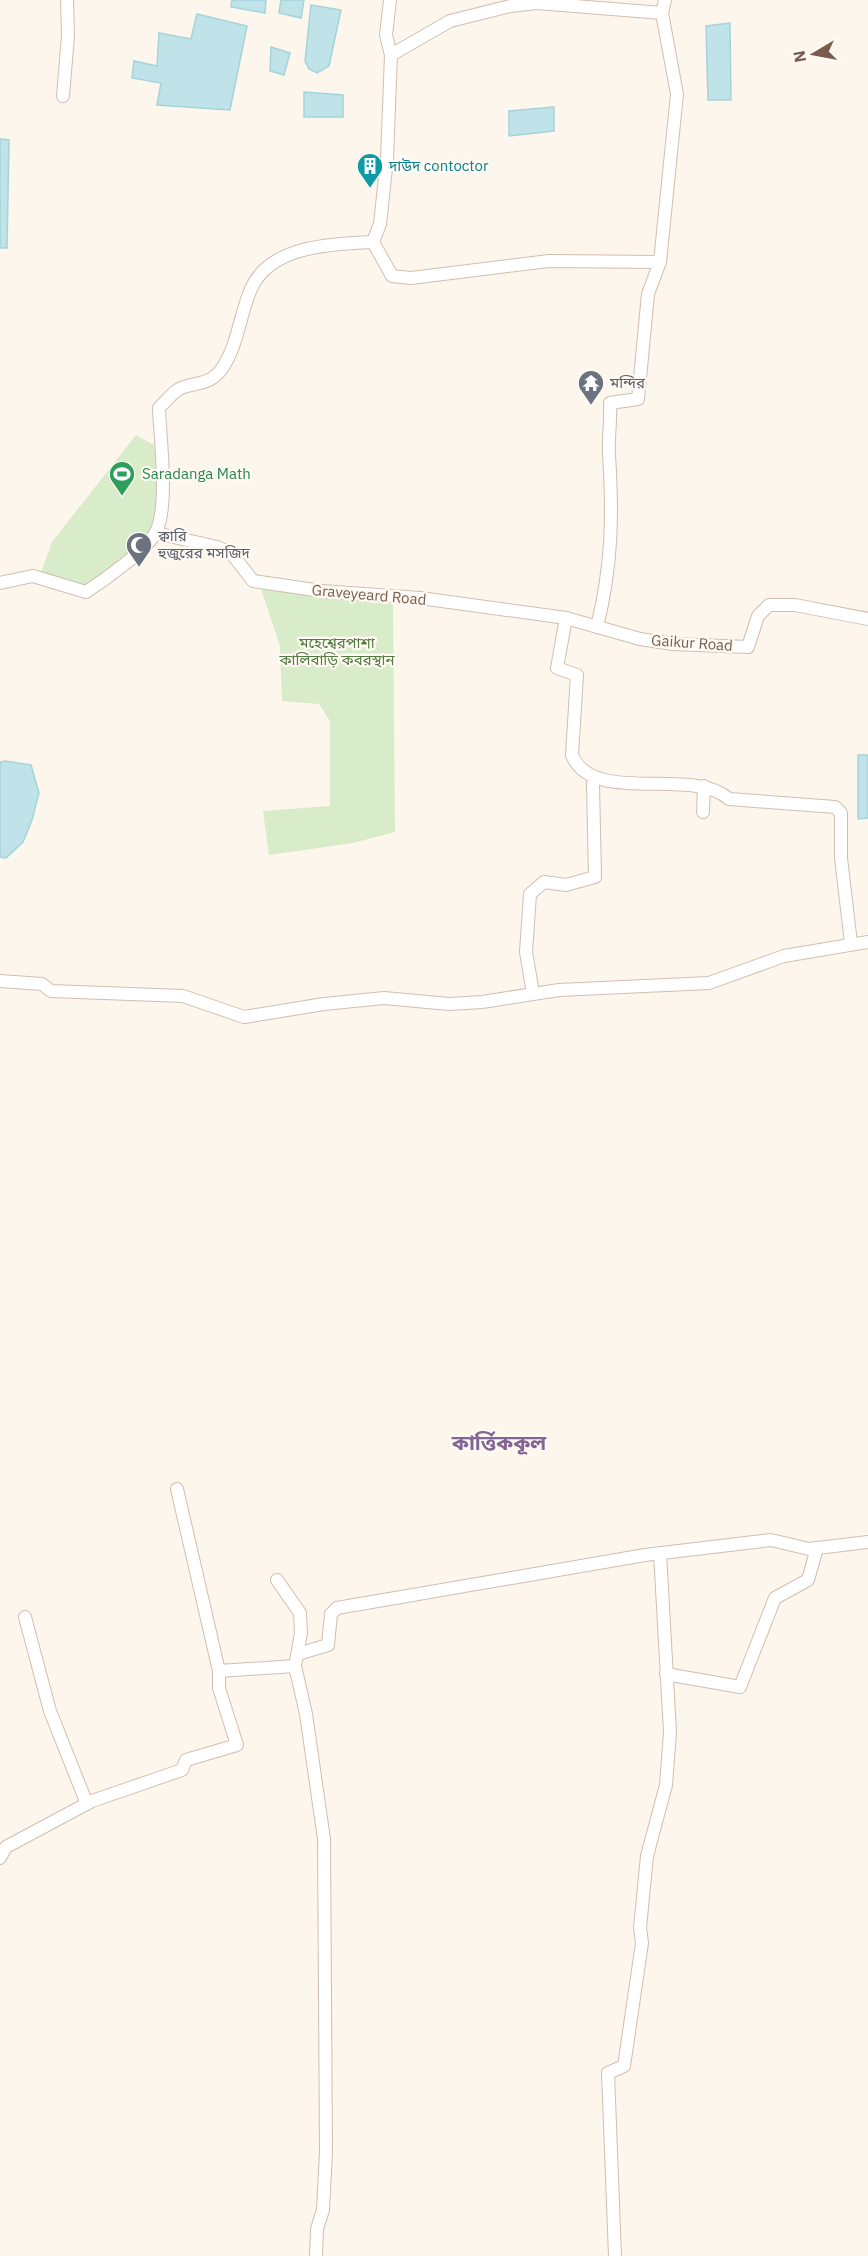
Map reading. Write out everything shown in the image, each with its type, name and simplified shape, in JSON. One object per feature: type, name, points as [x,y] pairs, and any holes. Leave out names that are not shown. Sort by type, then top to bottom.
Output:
[{"type":"street","points":[[63,96],[68,36],[67,0]]},
{"type":"street","points":[[373,242],[380,224],[387,159],[391,55],[386,35],[390,0]]},
{"type":"street","points":[[391,55],[450,21],[510,3],[663,6],[677,94],[660,262],[648,294],[638,399],[610,404],[608,453],[612,484],[612,538],[609,572],[597,627]]},
{"type":"street","points":[[0,584],[33,576],[55,585],[86,592],[116,573],[156,533],[163,492],[159,408],[179,389],[204,384],[222,369],[251,287],[264,272],[286,255],[331,244],[373,242]]},
{"type":"street","points":[[373,242],[392,276],[411,278],[549,261],[660,262]]},
{"type":"street","name":"Graveyeard Road","points":[[156,533],[217,547],[232,554],[253,581],[322,591],[420,598],[566,618],[597,627]]},
{"type":"street","name":"Gaikur Road","points":[[597,627],[673,644],[748,647],[758,616],[769,605],[795,605],[868,619]]},
{"type":"street","points":[[566,618],[557,668],[577,675],[572,755],[575,764],[591,778],[647,785],[704,786],[722,793],[729,799],[823,804],[835,807],[841,813],[841,858],[851,944]]},
{"type":"street","points":[[533,993],[526,952],[530,894],[544,882],[566,885],[595,877],[593,784]]},
{"type":"street","points":[[703,812],[704,786]]},
{"type":"street","points":[[0,981],[42,984],[51,991],[183,996],[244,1017],[324,1004],[384,998],[449,1004],[482,1002],[533,993],[639,984],[709,982],[784,956],[868,942]]},
{"type":"street","points":[[0,1858],[6,1847],[87,1804],[182,1770],[186,1760],[237,1745],[219,1688],[219,1671],[177,1489]]},
{"type":"street","points":[[219,1671],[297,1660],[328,1645],[331,1614],[337,1608],[660,1553],[771,1540],[809,1549],[868,1542]]},
{"type":"street","points":[[666,1674],[740,1687],[775,1599],[808,1580],[817,1548]]},
{"type":"street","points":[[615,2256],[608,2073],[624,2066],[642,1943],[640,1929],[647,1856],[666,1785],[670,1732],[660,1553]]},
{"type":"street","points":[[277,1580],[300,1613],[301,1633],[297,1660],[324,1839],[326,2152],[323,2210],[317,2229],[315,2256]]},
{"type":"street","points":[[25,1617],[51,1711],[87,1804]]},
{"type":"green space","name":"Saradanga Math","points":[[136,435],[154,445],[157,468],[158,494],[155,520],[145,540],[126,560],[87,585],[41,572],[52,542]]},
{"type":"green space","name":"মহেশ্বেরপাশা কালিবাড়ি কবরস্থান","points":[[261,589],[393,604],[395,832],[353,843],[269,855],[263,811],[330,806],[330,721],[319,704],[282,701],[280,646]]},
{"type":"water","points":[[232,0],[266,0],[265,13],[231,7]]},
{"type":"water","points":[[281,0],[304,0],[301,18],[279,13]]},
{"type":"water","points":[[311,5],[341,10],[329,66],[317,73],[309,69],[305,61]]},
{"type":"water","points":[[197,14],[247,26],[230,110],[157,105],[161,83],[132,78],[134,61],[157,66],[159,33],[191,39]]},
{"type":"water","points":[[730,23],[731,100],[708,100],[706,26]]},
{"type":"water","points":[[271,47],[290,53],[284,75],[270,71]]},
{"type":"water","points":[[304,92],[343,95],[343,117],[304,117]]},
{"type":"water","points":[[554,107],[554,131],[509,136],[509,111]]},
{"type":"water","points":[[0,139],[9,140],[7,248],[0,248]]},
{"type":"water","points":[[858,755],[868,755],[868,818],[858,819]]},
{"type":"water","points":[[0,762],[31,765],[39,793],[23,842],[6,858],[0,857]]},
{"type":"waterway","points":[[609,2247],[609,2256]]},
{"type":"place","name":"দাউদ contoctor","points":[[370,189]]},
{"type":"place","name":"মন্দির","points":[[591,406]]},
{"type":"place","name":"Saradanga Math","points":[[122,497]]},
{"type":"place","name":"ক্বারি হুজুরের মসজিদ","points":[[139,568]]},
{"type":"district","name":"কার্ত্তিককূল","points":[[499,1443]]}]
